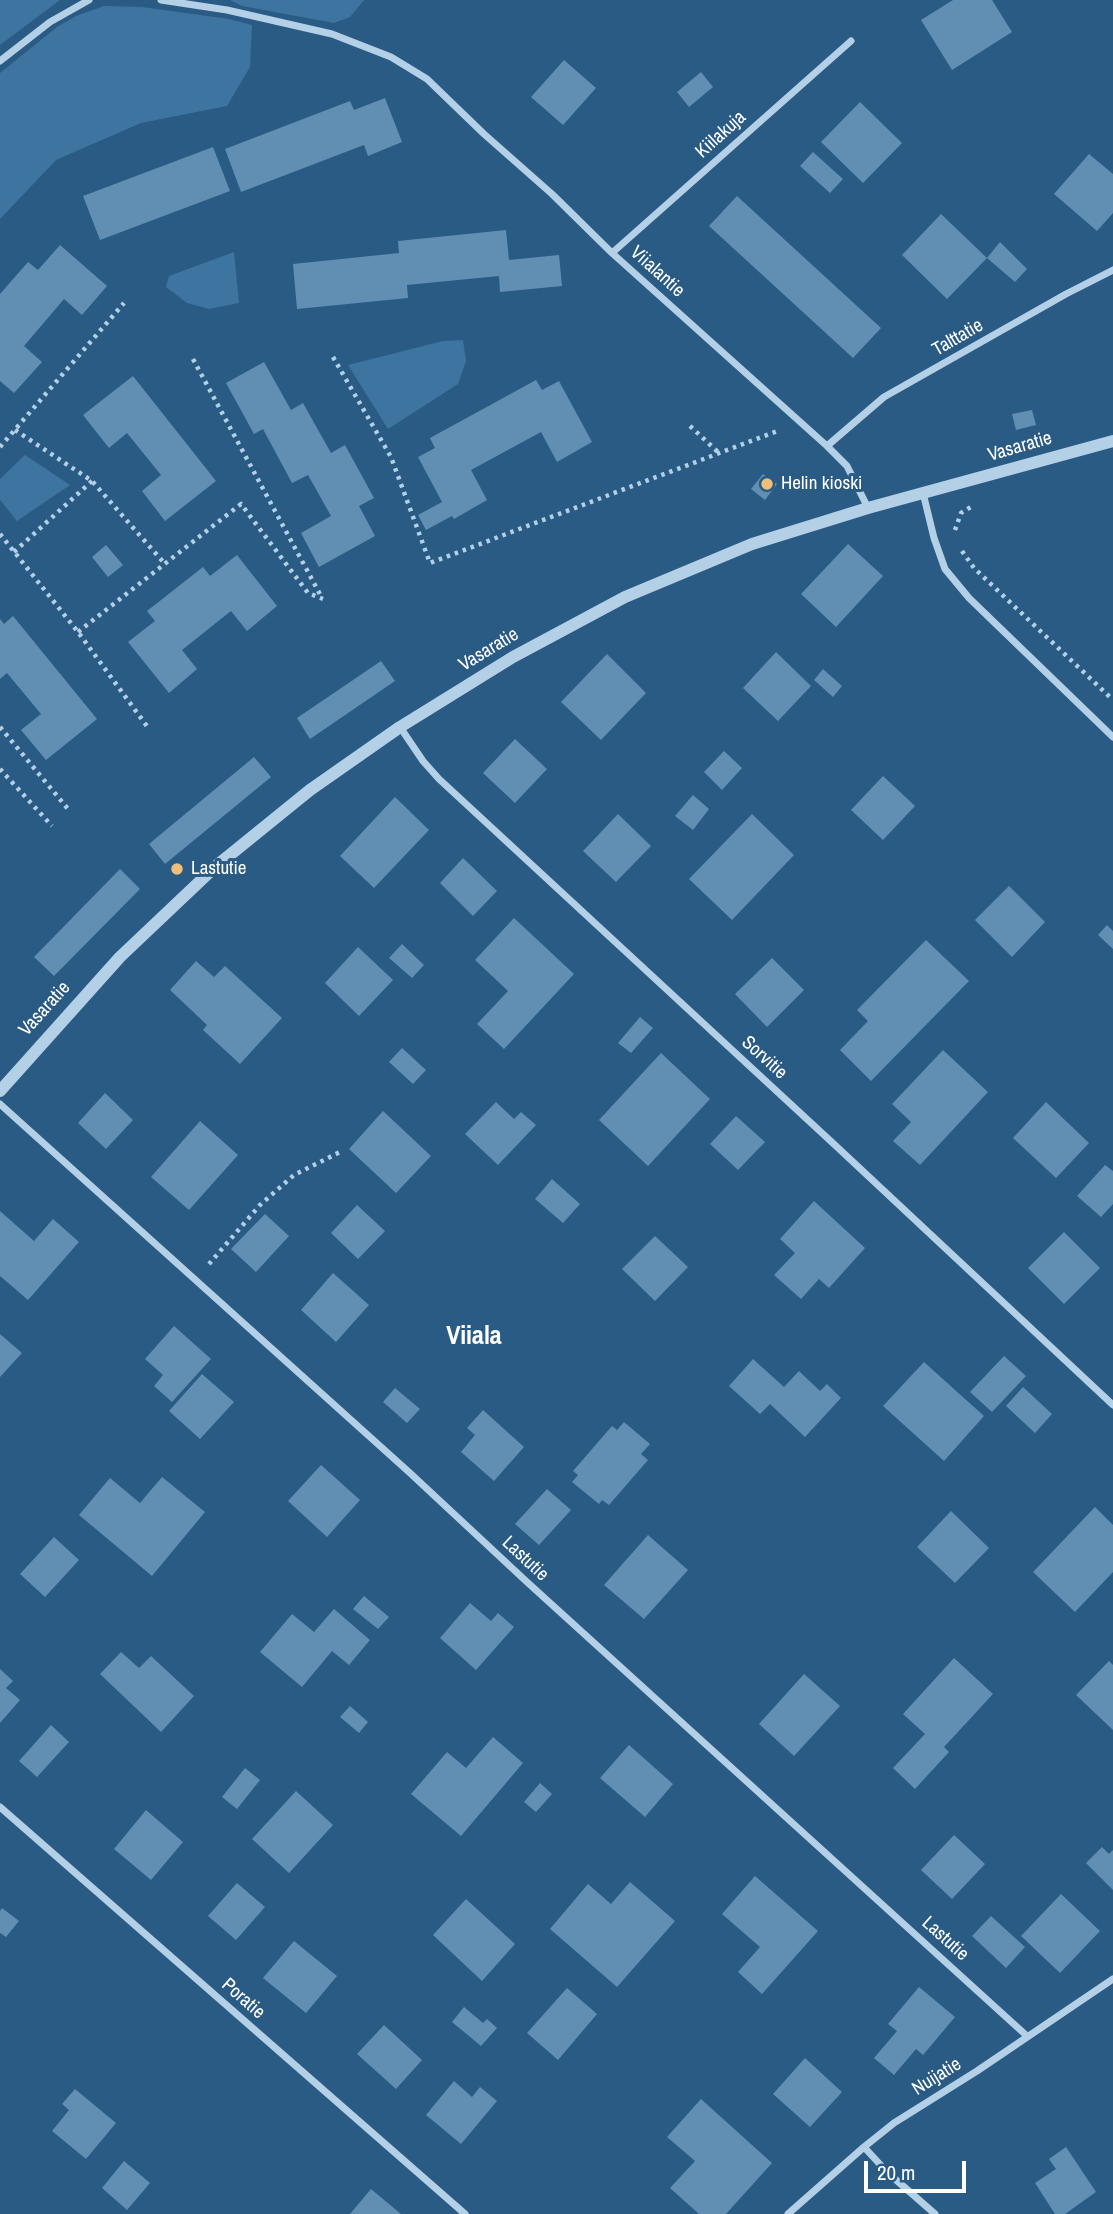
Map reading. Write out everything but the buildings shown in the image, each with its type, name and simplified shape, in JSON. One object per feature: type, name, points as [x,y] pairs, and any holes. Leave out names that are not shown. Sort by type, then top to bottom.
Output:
[{"type":"street","points":[[0,61],[50,22],[89,0]]},
{"type":"street","name":"Viialantie","points":[[161,0],[227,10],[332,34],[371,48],[412,69],[443,93],[612,253],[827,446],[847,466],[868,508]]},
{"type":"street","name":"Kiilakuja","points":[[612,253],[850,41]]},
{"type":"street","name":"Talttatie","points":[[827,446],[884,397],[1113,270]]},
{"type":"street","name":"Vasaratie","points":[[0,1090],[103,975],[194,886],[310,790],[400,727],[513,657],[625,597],[752,544],[868,508],[1113,441]]},
{"type":"street","points":[[923,493],[945,569],[969,598],[1113,737]]},
{"type":"street","name":"Sorvitie","points":[[400,727],[439,779],[1113,1405]]},
{"type":"street","name":"Lastutie","points":[[0,1104],[410,1473],[1027,2036]]},
{"type":"street","name":"Poratie","points":[[0,1808],[465,2214]]},
{"type":"street","name":"Nuijatie","points":[[788,2214],[894,2123],[1113,1979]]},
{"type":"street","points":[[863,2147],[935,2214]]},
{"type":"path","points":[[0,447],[124,303]]},
{"type":"path","points":[[333,356],[391,457],[430,563],[800,422]]},
{"type":"path","points":[[78,632],[241,504],[308,593],[323,599],[193,359]]},
{"type":"path","points":[[690,426],[719,453]]},
{"type":"path","points":[[15,430],[92,481],[165,564]]},
{"type":"path","points":[[14,552],[92,481]]},
{"type":"path","points":[[956,537],[955,529],[961,513],[978,503],[971,481]]},
{"type":"path","points":[[0,534],[78,632],[149,729]]},
{"type":"path","points":[[958,545],[974,568],[1113,700]]},
{"type":"path","points":[[0,727],[68,809]]},
{"type":"path","points":[[0,769],[52,826]]},
{"type":"path","points":[[195,1280],[260,1205],[294,1175],[341,1152]]},
{"type":"shaded area","points":[[0,0],[60,0],[0,45]]},
{"type":"shaded area","points":[[230,0],[364,0],[350,17],[334,23],[242,6]]},
{"type":"shaded area","points":[[104,6],[142,7],[229,19],[252,25],[250,67],[227,106],[141,123],[56,160],[0,219],[0,73],[57,27],[76,16]]},
{"type":"shaded area","points":[[234,252],[239,303],[209,309],[187,303],[166,287],[169,276]]},
{"type":"shaded area","points":[[463,340],[466,361],[458,384],[388,429],[348,365],[443,341]]},
{"type":"shaded area","points":[[25,455],[70,485],[17,521],[0,500],[0,479]]},
{"type":"place","name":"Helin kioski","points":[[767,484]]},
{"type":"place","name":"Lastutie","points":[[177,869]]},
{"type":"district","name":"Viiala","points":[[474,1337]]}]
